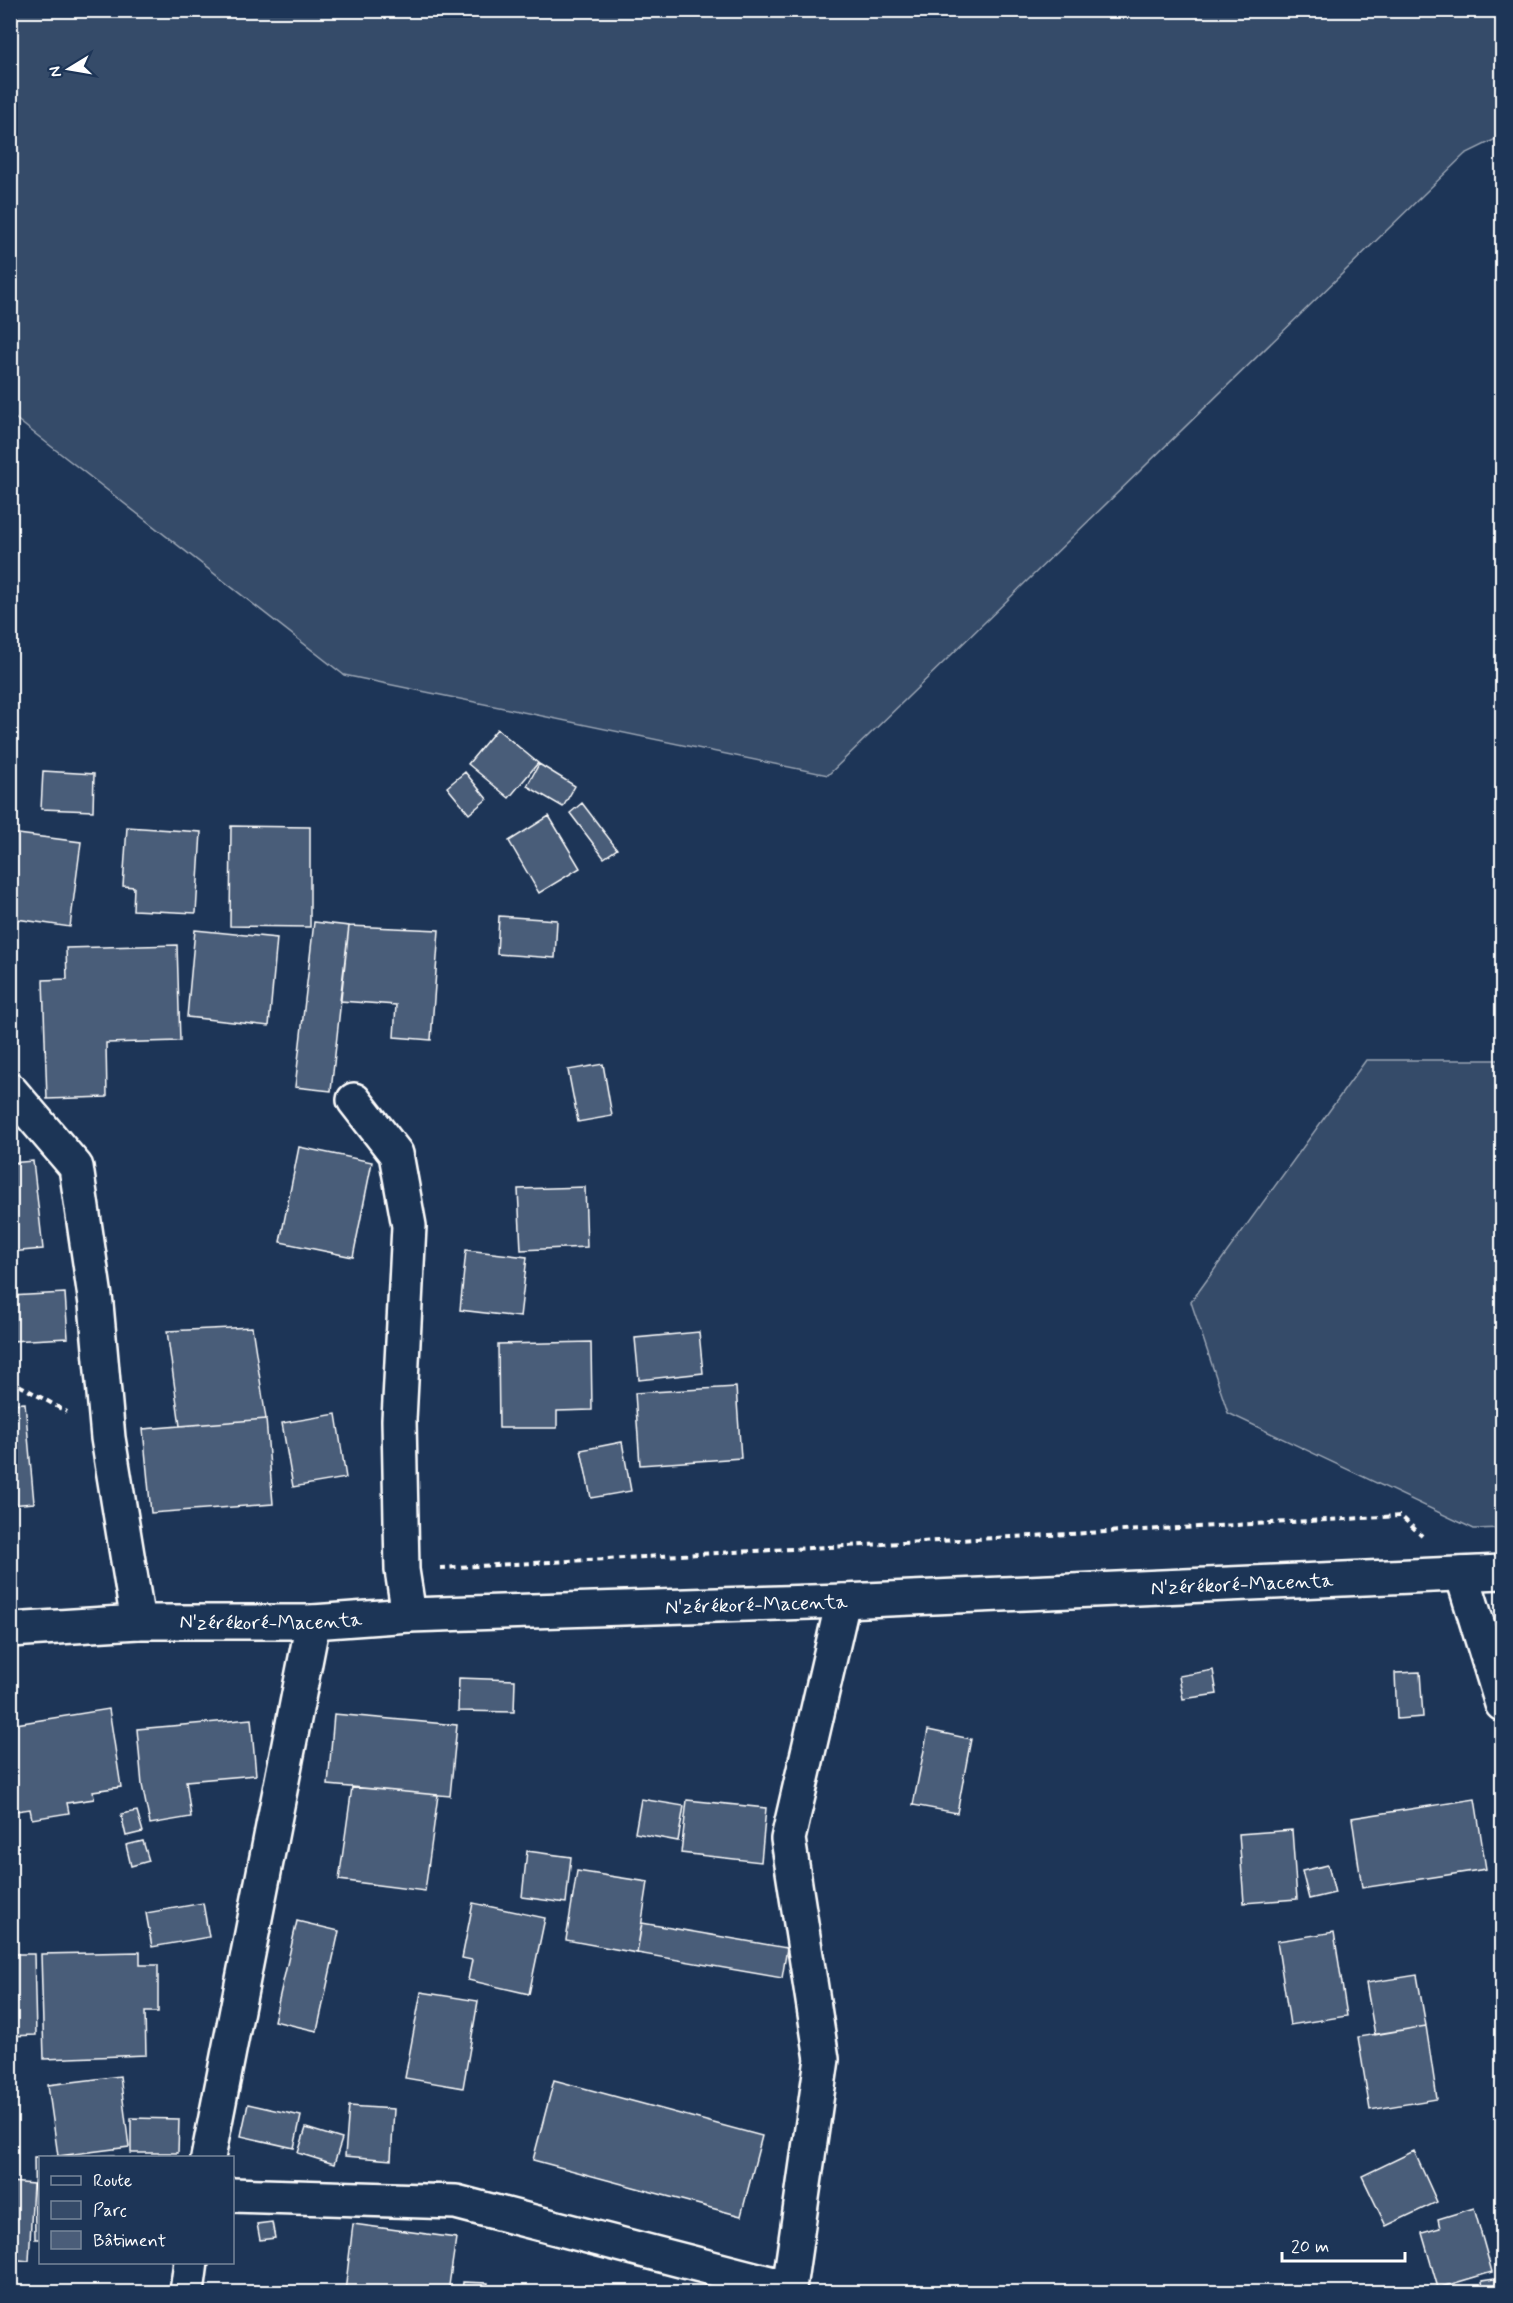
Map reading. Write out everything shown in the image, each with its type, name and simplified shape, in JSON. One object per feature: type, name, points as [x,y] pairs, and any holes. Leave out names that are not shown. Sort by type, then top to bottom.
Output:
[{"type":"main road","points":[[10,1090],[76,1167],[96,1304],[108,1438],[138,1622]]},
{"type":"main road","points":[[354,1100],[396,1154],[409,1226],[399,1420],[402,1570],[409,1615]]},
{"type":"main road","name":"N'zérékoré-Macenta","points":[[10,1630],[138,1622],[313,1622],[409,1615],[843,1601],[1503,1572]]},
{"type":"main road","points":[[1462,1574],[1503,1704]]},
{"type":"main road","points":[[234,2195],[456,2202],[789,2288],[822,2060],[788,1839],[843,1601]]},
{"type":"main road","points":[[208,2156],[313,1622]]},
{"type":"main road","points":[[187,2292],[191,2264]]},
{"type":"path","points":[[10,1380],[108,1438]]},
{"type":"path","points":[[402,1570],[1401,1516],[1462,1574]]},
{"type":"green space","points":[[10,11],[1502,11],[1502,136],[1465,154],[828,775],[344,675],[11,415]]},
{"type":"green space","points":[[1366,1060],[1502,1060],[1502,1528],[1474,1529],[1228,1413],[1191,1302]]},
{"type":"building","points":[[497,729],[538,763],[509,798],[468,764]]},
{"type":"building","points":[[539,764],[575,786],[563,807],[527,786]]},
{"type":"building","points":[[43,771],[94,774],[93,811],[41,809]]},
{"type":"building","points":[[465,772],[487,799],[469,814],[447,787]]},
{"type":"building","points":[[582,803],[617,849],[604,858],[570,813]]},
{"type":"building","points":[[549,816],[580,868],[539,893],[509,841]]},
{"type":"building","points":[[231,826],[310,827],[310,927],[230,926]]},
{"type":"building","points":[[127,827],[201,832],[196,913],[133,910],[134,887],[123,886]]},
{"type":"building","points":[[10,833],[81,842],[70,927],[10,918]]},
{"type":"building","points":[[499,916],[557,920],[555,958],[497,954]]},
{"type":"building","points":[[314,922],[349,926],[331,1091],[295,1087]]},
{"type":"building","points":[[349,926],[439,930],[431,1040],[394,1037],[396,1005],[340,1001]]},
{"type":"building","points":[[195,930],[277,938],[269,1026],[187,1017]]},
{"type":"building","points":[[177,945],[180,1041],[106,1043],[107,1097],[47,1099],[43,980],[67,979],[66,948]]},
{"type":"building","points":[[603,1064],[612,1116],[578,1122],[568,1070]]},
{"type":"building","points":[[299,1147],[372,1162],[353,1257],[280,1242]]},
{"type":"building","points":[[33,1161],[43,1249],[10,1252],[10,1163]]},
{"type":"building","points":[[585,1187],[587,1247],[521,1250],[518,1189]]},
{"type":"building","points":[[466,1250],[527,1257],[520,1317],[460,1310]]},
{"type":"building","points":[[65,1293],[68,1338],[10,1341],[10,1296]]},
{"type":"building","points":[[252,1327],[266,1419],[180,1426],[167,1331]]},
{"type":"building","points":[[699,1332],[703,1373],[639,1380],[635,1338]]},
{"type":"building","points":[[591,1342],[592,1410],[557,1411],[557,1428],[499,1428],[498,1344]]},
{"type":"building","points":[[736,1387],[741,1458],[640,1465],[635,1393]]},
{"type":"building","points":[[25,1403],[34,1503],[10,1505],[10,1404]]},
{"type":"building","points":[[336,1414],[346,1478],[293,1487],[282,1423]]},
{"type":"building","points":[[266,1419],[273,1504],[151,1513],[143,1429]]},
{"type":"building","points":[[622,1442],[631,1491],[591,1498],[581,1450]]},
{"type":"building","points":[[1213,1670],[1217,1694],[1183,1699],[1179,1676]]},
{"type":"building","points":[[1420,1672],[1423,1717],[1397,1719],[1395,1673]]},
{"type":"building","points":[[459,1678],[515,1680],[514,1712],[458,1711]]},
{"type":"building","points":[[109,1709],[121,1787],[93,1791],[94,1799],[67,1803],[69,1813],[32,1819],[30,1809],[10,1812],[10,1725]]},
{"type":"building","points":[[334,1714],[457,1725],[450,1796],[328,1785]]},
{"type":"building","points":[[251,1719],[256,1775],[186,1781],[191,1817],[150,1824],[142,1785],[137,1729]]},
{"type":"building","points":[[928,1730],[971,1739],[957,1813],[913,1805]]},
{"type":"building","points":[[352,1787],[438,1795],[425,1891],[339,1880]]},
{"type":"building","points":[[641,1799],[684,1806],[678,1841],[635,1833]]},
{"type":"building","points":[[1475,1799],[1486,1869],[1362,1888],[1352,1818]]},
{"type":"building","points":[[687,1800],[766,1808],[761,1862],[681,1853]]},
{"type":"building","points":[[137,1811],[143,1832],[126,1836],[121,1814]]},
{"type":"building","points":[[1292,1830],[1297,1899],[1244,1903],[1239,1834]]},
{"type":"building","points":[[143,1841],[149,1861],[131,1866],[126,1845]]},
{"type":"building","points":[[527,1851],[571,1857],[566,1903],[522,1897]]},
{"type":"building","points":[[1328,1865],[1335,1893],[1309,1899],[1302,1871]]},
{"type":"building","points":[[577,1871],[648,1882],[637,1953],[566,1940]]},
{"type":"building","points":[[203,1903],[209,1937],[152,1947],[146,1913]]},
{"type":"building","points":[[473,1903],[545,1918],[529,1994],[468,1980],[472,1960],[462,1958]]},
{"type":"building","points":[[297,1921],[339,1931],[317,2031],[274,2021]]},
{"type":"building","points":[[642,1923],[787,1948],[782,1978],[637,1953]]},
{"type":"building","points":[[1334,1932],[1347,2016],[1290,2025],[1277,1941]]},
{"type":"building","points":[[140,1952],[140,1965],[158,1965],[158,2012],[145,2012],[146,2055],[44,2059],[41,1954]]},
{"type":"building","points":[[10,1954],[34,1954],[36,2035],[10,2036]]},
{"type":"building","points":[[1417,1975],[1426,2026],[1375,2035],[1366,1983]]},
{"type":"building","points":[[421,1992],[478,2001],[463,2088],[405,2078]]},
{"type":"building","points":[[1426,2026],[1437,2099],[1370,2110],[1358,2037]]},
{"type":"building","points":[[120,2076],[129,2147],[58,2156],[48,2085]]},
{"type":"building","points":[[554,2080],[762,2136],[741,2216],[533,2160]]},
{"type":"building","points":[[248,2104],[301,2116],[294,2148],[241,2136]]},
{"type":"building","points":[[349,2106],[394,2109],[391,2160],[345,2156]]},
{"type":"building","points":[[131,2118],[179,2119],[178,2153],[131,2153]]},
{"type":"building","points":[[306,2128],[342,2139],[334,2164],[298,2153]]},
{"type":"building","points":[[1414,2151],[1437,2202],[1386,2226],[1362,2176]]},
{"type":"building","points":[[34,2157],[39,2157],[39,2239],[35,2239]]},
{"type":"building","points":[[10,2182],[33,2184],[29,2261],[10,2259]]},
{"type":"building","points":[[1474,2208],[1492,2272],[1438,2288],[1422,2233],[1440,2228],[1438,2219]]},
{"type":"building","points":[[272,2222],[275,2238],[260,2240],[257,2224]]},
{"type":"building","points":[[353,2224],[456,2238],[448,2292],[345,2292]]},
{"type":"building","points":[[1502,2247],[1502,2292],[1483,2292],[1482,2281],[1501,2278],[1496,2248]]},
{"type":"building","points":[[463,2282],[488,2283],[487,2292],[462,2292]]}]
